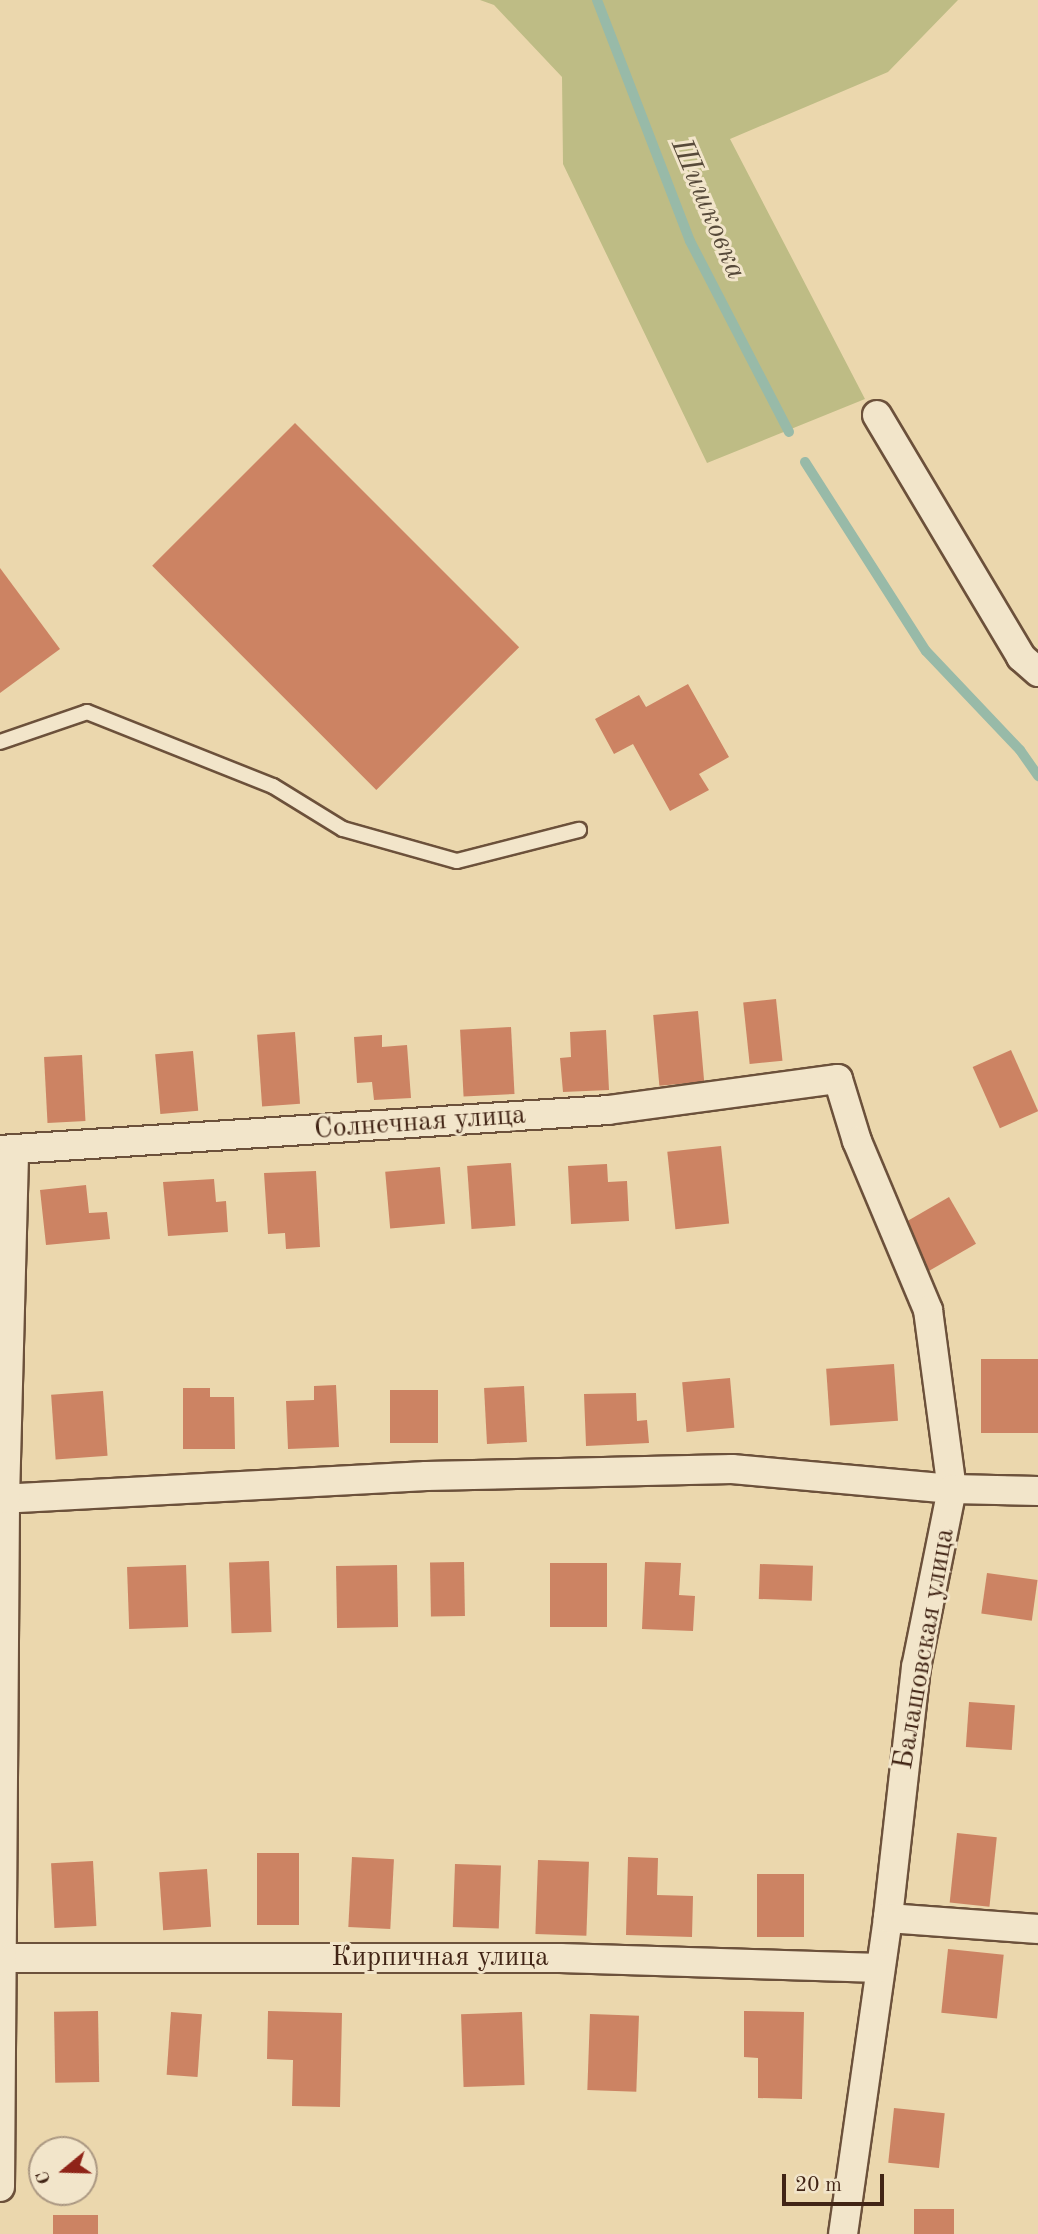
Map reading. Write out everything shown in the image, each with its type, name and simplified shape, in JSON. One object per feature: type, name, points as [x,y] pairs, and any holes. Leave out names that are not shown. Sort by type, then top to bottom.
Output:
[{"type":"street","points":[[877,415],[1021,657],[1038,672]]},
{"type":"street","name":"Солнечная улица","points":[[7,1149],[608,1110],[838,1079]]},
{"type":"street","name":"Балашовская улица","points":[[838,1079],[857,1141],[928,1310],[952,1489],[916,1667],[888,1919],[843,2234]]},
{"type":"street","points":[[0,2187],[7,1149]]},
{"type":"street","points":[[3,1499],[426,1476],[732,1469],[952,1489],[1038,1491]]},
{"type":"street","points":[[888,1919],[1038,1929]]},
{"type":"street","name":"Кирпичная улица","points":[[1,1958],[560,1958],[880,1968]]},
{"type":"lane","points":[[0,742],[87,712],[273,786],[343,829],[457,860],[579,830]]},
{"type":"shaded area","points":[[480,0],[958,0],[888,72],[730,139],[865,399],[707,463],[563,164],[562,77],[494,5]]},
{"type":"building","points":[[295,423],[519,647],[376,790],[152,566]]},
{"type":"building","points":[[0,568],[60,649],[0,693]]},
{"type":"building","points":[[688,684],[729,757],[699,774],[709,790],[670,811],[633,744],[614,754],[595,719],[639,695],[646,707]]},
{"type":"building","points":[[776,999],[782,1061],[750,1064],[743,1002]]},
{"type":"building","points":[[698,1011],[704,1082],[659,1086],[653,1015]]},
{"type":"building","points":[[511,1027],[515,1094],[464,1097],[460,1030]]},
{"type":"building","points":[[606,1030],[609,1090],[563,1092],[560,1058],[571,1057],[570,1032]]},
{"type":"building","points":[[295,1032],[300,1104],[262,1106],[257,1035]]},
{"type":"building","points":[[382,1035],[382,1047],[407,1045],[411,1098],[374,1100],[372,1082],[357,1083],[354,1037]]},
{"type":"building","points":[[1011,1050],[1038,1111],[1000,1128],[973,1067]]},
{"type":"building","points":[[193,1051],[198,1111],[160,1114],[155,1054]]},
{"type":"building","points":[[82,1055],[85,1121],[48,1123],[44,1057]]},
{"type":"building","points":[[721,1146],[729,1224],[675,1229],[667,1152]]},
{"type":"building","points":[[511,1163],[515,1226],[472,1229],[467,1166]]},
{"type":"building","points":[[607,1164],[608,1182],[627,1181],[629,1221],[571,1224],[568,1166]]},
{"type":"building","points":[[440,1167],[445,1224],[390,1229],[385,1172]]},
{"type":"building","points":[[316,1171],[320,1247],[286,1249],[285,1233],[268,1234],[264,1173]]},
{"type":"building","points":[[214,1179],[216,1202],[226,1201],[228,1232],[168,1236],[163,1182]]},
{"type":"building","points":[[86,1185],[89,1213],[107,1212],[110,1239],[46,1245],[40,1190]]},
{"type":"building","points":[[949,1197],[976,1244],[926,1273],[899,1226]]},
{"type":"building","points":[[981,1359],[1038,1359],[1038,1433],[981,1433]]},
{"type":"building","points":[[894,1364],[898,1421],[830,1426],[826,1369]]},
{"type":"building","points":[[730,1378],[734,1428],[687,1432],[682,1382]]},
{"type":"building","points":[[336,1385],[339,1447],[288,1449],[286,1401],[314,1400],[314,1386]]},
{"type":"building","points":[[524,1386],[527,1442],[487,1444],[484,1388]]},
{"type":"building","points":[[183,1388],[210,1388],[210,1397],[234,1397],[235,1449],[183,1449]]},
{"type":"building","points":[[390,1390],[438,1390],[438,1443],[390,1443]]},
{"type":"building","points":[[103,1391],[108,1456],[56,1459],[51,1395]]},
{"type":"building","points":[[636,1393],[637,1421],[647,1420],[649,1443],[586,1446],[584,1394]]},
{"type":"building","points":[[269,1561],[271,1632],[232,1633],[229,1562]]},
{"type":"building","points":[[464,1562],[465,1616],[431,1617],[430,1563]]},
{"type":"building","points":[[645,1562],[681,1563],[679,1595],[695,1596],[693,1631],[642,1629]]},
{"type":"building","points":[[550,1563],[607,1563],[607,1627],[550,1627]]},
{"type":"building","points":[[760,1564],[813,1566],[812,1601],[759,1599]]},
{"type":"building","points":[[186,1565],[188,1627],[129,1629],[127,1567]]},
{"type":"building","points":[[397,1565],[398,1627],[337,1628],[336,1566]]},
{"type":"building","points":[[987,1573],[1038,1580],[1032,1621],[981,1614]]},
{"type":"building","points":[[969,1702],[1015,1705],[1012,1750],[966,1747]]},
{"type":"building","points":[[957,1833],[997,1837],[989,1907],[950,1903]]},
{"type":"building","points":[[257,1853],[299,1853],[299,1925],[257,1925]]},
{"type":"building","points":[[352,1857],[394,1859],[390,1929],[348,1927]]},
{"type":"building","points":[[628,1857],[658,1858],[657,1895],[693,1896],[692,1937],[626,1935]]},
{"type":"building","points":[[538,1860],[589,1862],[586,1936],[535,1934]]},
{"type":"building","points":[[93,1861],[96,1926],[54,1928],[51,1863]]},
{"type":"building","points":[[455,1864],[501,1866],[499,1929],[453,1927]]},
{"type":"building","points":[[207,1869],[211,1927],[163,1930],[159,1872]]},
{"type":"building","points":[[757,1874],[804,1874],[804,1937],[757,1937]]},
{"type":"building","points":[[948,1949],[1004,1955],[997,2019],[941,2013]]},
{"type":"building","points":[[98,2011],[99,2082],[55,2083],[54,2012]]},
{"type":"building","points":[[268,2011],[342,2013],[340,2107],[292,2106],[293,2060],[267,2059]]},
{"type":"building","points":[[744,2011],[804,2012],[802,2099],[758,2098],[758,2058],[744,2057]]},
{"type":"building","points":[[171,2012],[202,2014],[198,2077],[167,2075]]},
{"type":"building","points":[[522,2012],[525,2085],[464,2087],[461,2014]]},
{"type":"building","points":[[590,2014],[639,2016],[636,2092],[587,2090]]},
{"type":"building","points":[[894,2108],[945,2113],[939,2168],[888,2163]]},
{"type":"building","points":[[914,2209],[954,2209],[954,2234],[914,2234]]},
{"type":"building","points":[[53,2215],[98,2215],[98,2234],[53,2234]]},
{"type":"waterway","name":"Шишковка","points":[[597,0],[690,241],[789,432]]},
{"type":"waterway","name":"Шишковка","points":[[805,462],[926,651],[1020,750],[1038,776]]}]
